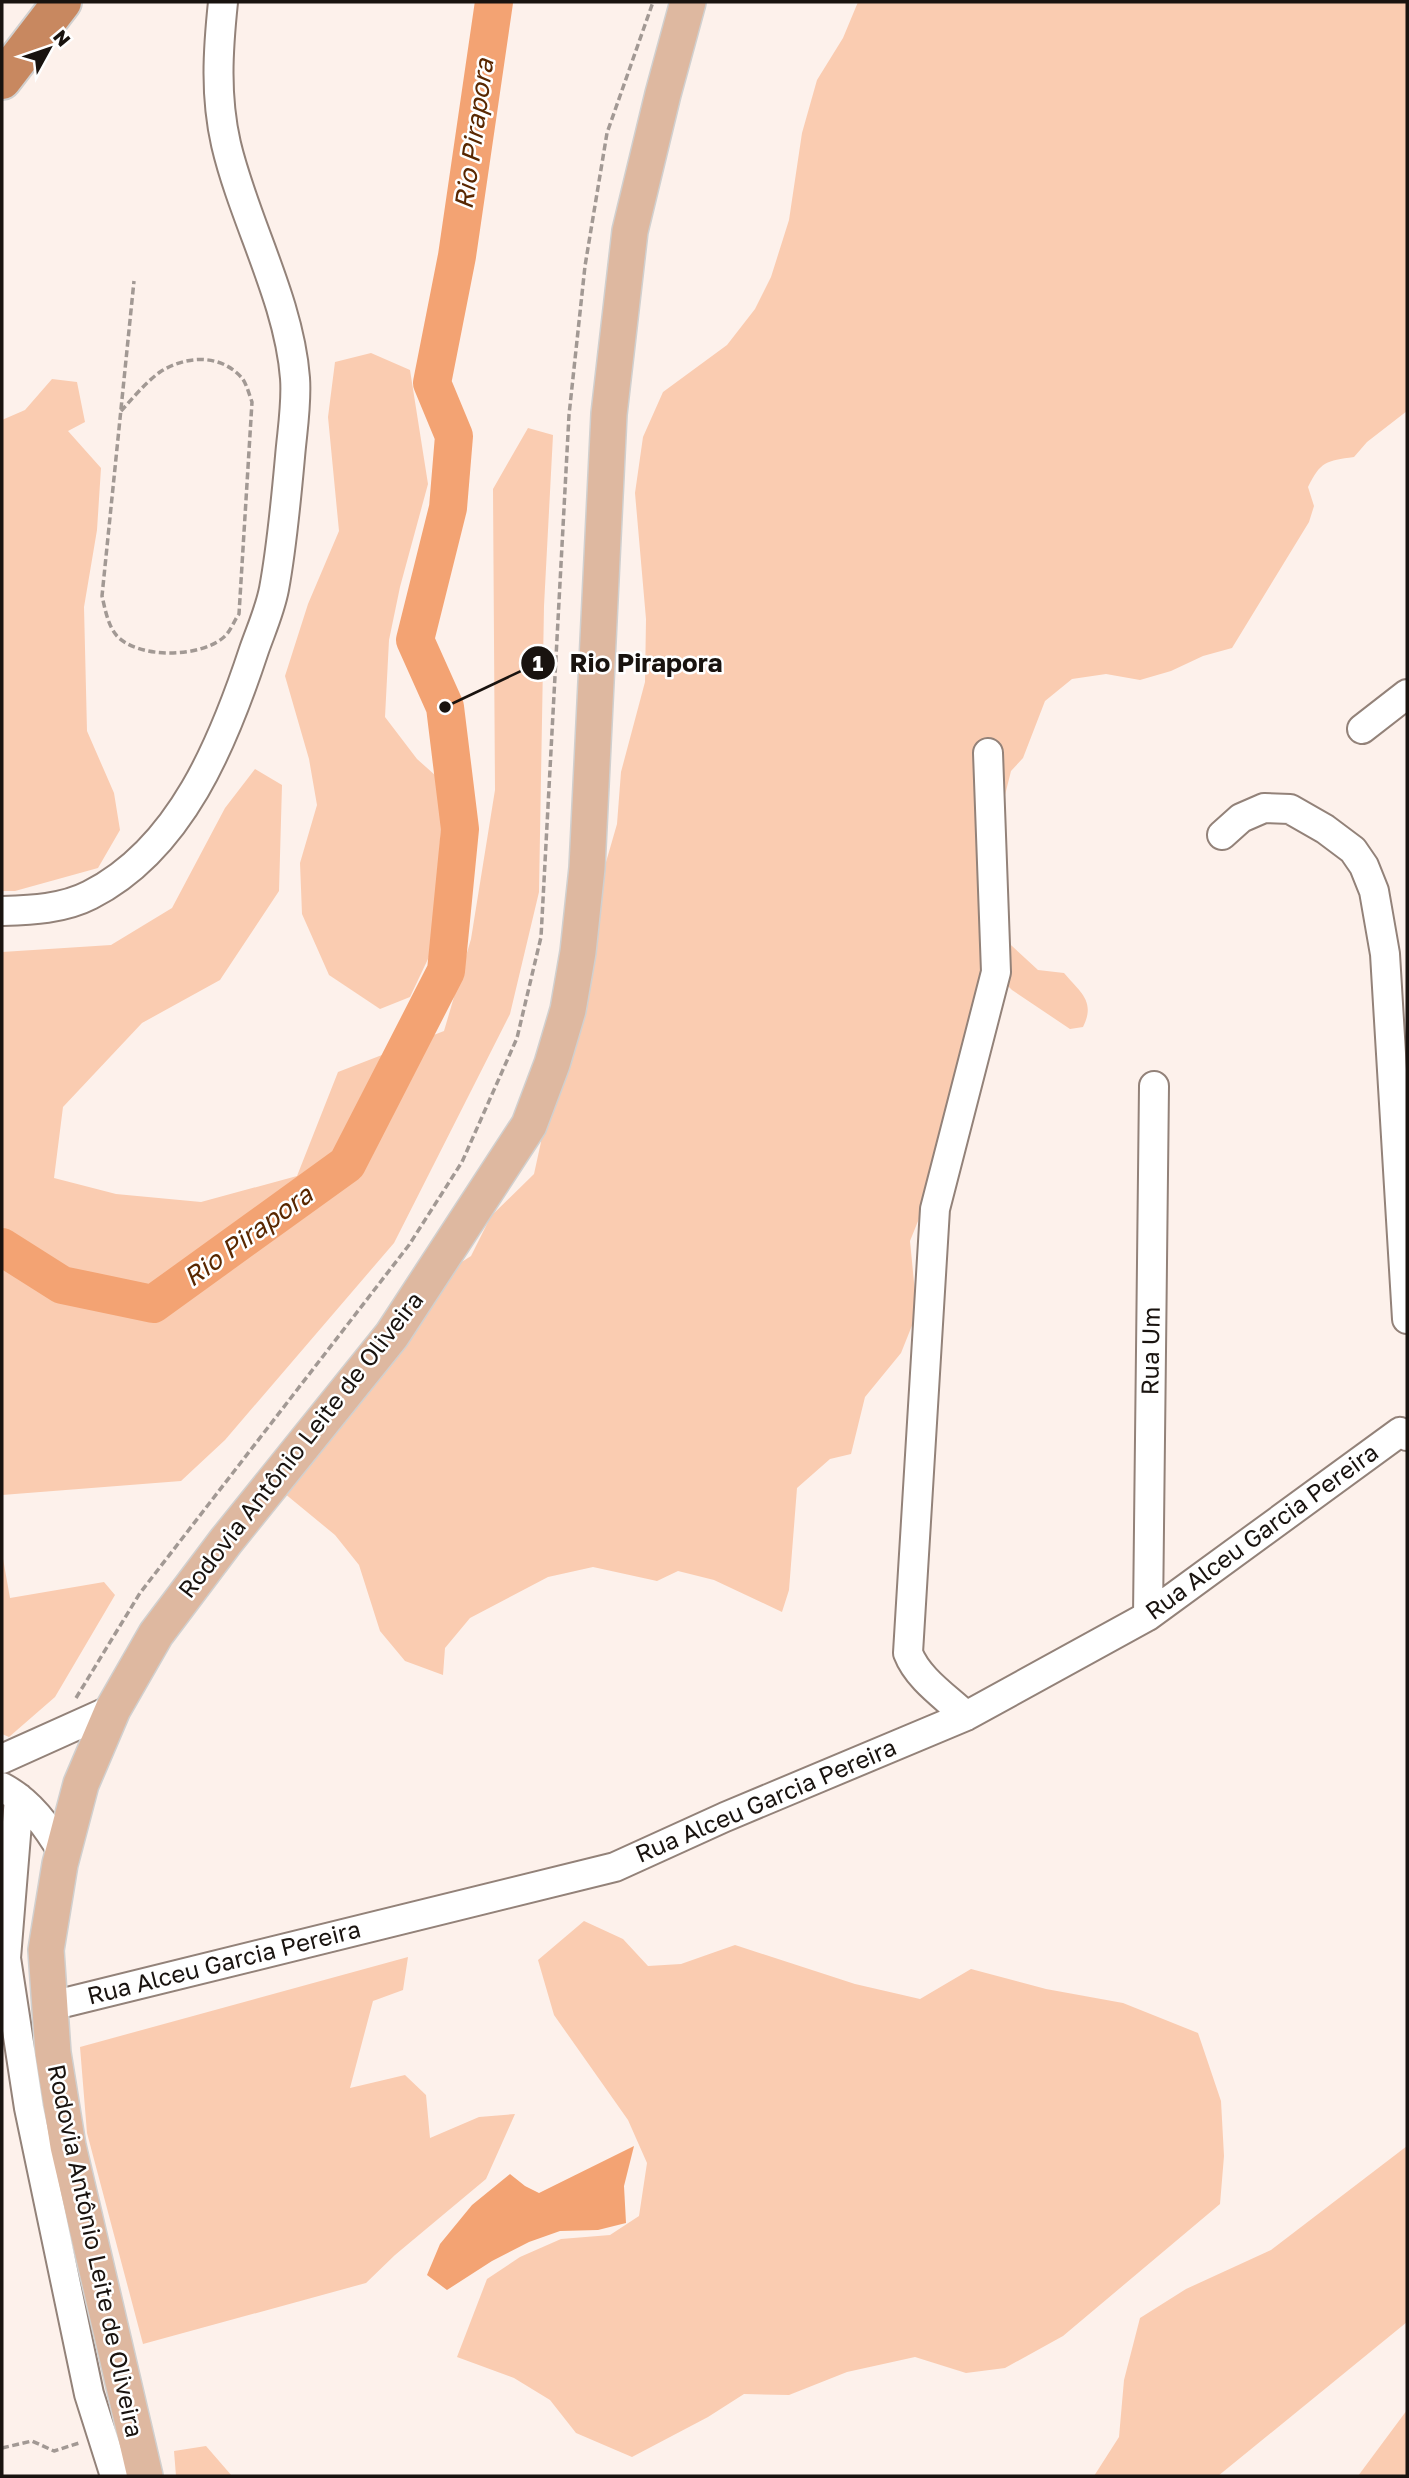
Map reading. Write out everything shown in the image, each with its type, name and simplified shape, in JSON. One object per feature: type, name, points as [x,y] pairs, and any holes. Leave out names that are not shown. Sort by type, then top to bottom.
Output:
[{"type":"highway","points":[[2,80],[62,2]]},
{"type":"main road","name":"Rodovia Antônio Leite de Oliveira","points":[[145,2476],[68,2146],[53,2053],[46,1950],[63,1853],[81,1784],[113,1709],[156,1634],[226,1541],[392,1335],[529,1125],[552,1065],[570,999],[587,868],[609,414],[630,231],[688,2]]},
{"type":"street","points":[[2,911],[44,909],[89,895],[129,868],[164,833],[210,765],[239,696],[274,592],[286,499],[295,380],[287,326],[226,145],[217,65],[223,2]]},
{"type":"street","points":[[1362,729],[1407,694]]},
{"type":"street","points":[[966,1716],[920,1674],[912,1665],[908,1653],[934,1218],[996,972],[988,753]]},
{"type":"street","points":[[1222,835],[1241,818],[1265,808],[1290,809],[1353,850],[1364,866],[1374,891],[1385,954],[1407,1319]]},
{"type":"street","name":"Rua Um","points":[[1148,1616],[1154,1086]]},
{"type":"street","name":"Rua Alceu Garcia Pereira","points":[[51,2007],[615,1867],[725,1817],[966,1716],[1148,1616],[1405,1432]]},
{"type":"street","points":[[2,1759],[113,1709]]},
{"type":"street","points":[[10,1793],[30,1806],[63,1853]]},
{"type":"street","points":[[10,1793],[6,1958],[29,2108],[89,2394],[115,2476]]},
{"type":"path","points":[[76,1698],[140,1593],[410,1245],[462,1162],[517,1038],[541,937],[569,415],[585,266],[607,133],[653,2]]},
{"type":"path","points":[[121,411],[158,374],[180,361],[205,358],[222,363],[242,377],[252,402],[239,614],[224,637],[198,650],[166,654],[136,650],[117,635],[106,616],[102,596],[134,281]]},
{"type":"path","points":[[2,2448],[32,2441],[54,2451],[102,2436]]},
{"type":"shaded area","points":[[858,2],[1407,2],[1407,411],[1367,442],[1354,457],[1331,461],[1317,472],[1308,487],[1314,506],[1309,522],[1232,648],[1140,680],[1106,674],[1072,679],[1045,701],[1023,758],[1011,771],[1000,815],[1007,887],[988,916],[1000,935],[1038,970],[1064,973],[1084,997],[1088,1010],[1087,1018],[1083,1027],[1070,1029],[1012,990],[993,971],[945,1154],[910,1241],[917,1313],[901,1353],[865,1397],[851,1454],[830,1459],[797,1488],[789,1590],[782,1612],[714,1580],[678,1571],[657,1581],[593,1567],[548,1577],[470,1618],[445,1648],[443,1675],[405,1661],[380,1631],[359,1565],[335,1535],[284,1493],[432,1281],[471,1256],[491,1216],[534,1174],[541,1142],[525,1101],[602,876],[617,824],[621,772],[645,682],[646,619],[635,493],[643,437],[663,392],[727,345],[755,309],[771,277],[789,220],[802,133],[817,80],[843,38]]},
{"type":"shaded area","points":[[371,353],[410,370],[428,484],[400,587],[389,640],[385,717],[417,759],[445,784],[436,942],[410,997],[380,1009],[329,975],[302,914],[300,863],[317,805],[309,759],[285,676],[308,604],[339,531],[328,417],[335,362]]},
{"type":"shaded area","points":[[52,379],[77,382],[85,422],[68,431],[101,468],[97,530],[84,607],[87,731],[114,793],[120,830],[98,868],[15,891],[2,891],[2,420],[25,410]]},
{"type":"shaded area","points":[[528,428],[553,435],[544,606],[539,892],[510,1014],[394,1243],[225,1440],[181,1481],[2,1495],[2,952],[111,945],[172,908],[225,808],[255,769],[282,785],[279,891],[220,980],[142,1023],[63,1107],[54,1178],[116,1194],[201,1202],[297,1176],[338,1072],[444,1031],[471,939],[495,790],[493,489]]},
{"type":"shaded area","points":[[2,1553],[10,1598],[104,1582],[115,1595],[55,1697],[9,1737],[2,1734]]},
{"type":"shaded area","points":[[584,1921],[623,1939],[648,1966],[681,1964],[735,1945],[855,1984],[920,1999],[971,1969],[1046,1989],[1123,2003],[1198,2033],[1221,2101],[1224,2156],[1220,2204],[1063,2336],[1005,2368],[966,2373],[915,2357],[847,2372],[789,2395],[744,2394],[708,2417],[632,2457],[576,2433],[550,2400],[514,2378],[457,2357],[487,2279],[520,2257],[561,2239],[610,2235],[639,2216],[647,2163],[628,2120],[554,2015],[538,1960]]},
{"type":"shaded area","points":[[408,1957],[403,1990],[373,2001],[350,2088],[405,2075],[426,2095],[430,2138],[479,2117],[515,2114],[486,2179],[395,2255],[366,2283],[143,2344],[87,2133],[80,2047]]},
{"type":"shaded area","points":[[634,2146],[624,2186],[626,2223],[598,2230],[560,2231],[529,2242],[492,2261],[447,2290],[427,2275],[440,2244],[472,2205],[510,2174],[539,2193]]},
{"type":"shaded area","points":[[1407,2146],[1407,2322],[1218,2476],[1094,2476],[1119,2437],[1124,2380],[1140,2318],[1186,2289],[1271,2250]]},
{"type":"shaded area","points":[[1407,2410],[1407,2476],[1358,2476]]},
{"type":"shaded area","points":[[206,2446],[232,2476],[176,2476],[174,2451]]},
{"type":"waterway","name":"Rio Pirapora","points":[[2,1247],[62,1285],[153,1304],[347,1164],[446,971],[460,829],[445,707],[415,640],[448,508],[454,436],[432,383],[457,256],[494,2]]},
{"type":"place","name":"Rio Pirapora","points":[[445,707]]}]
